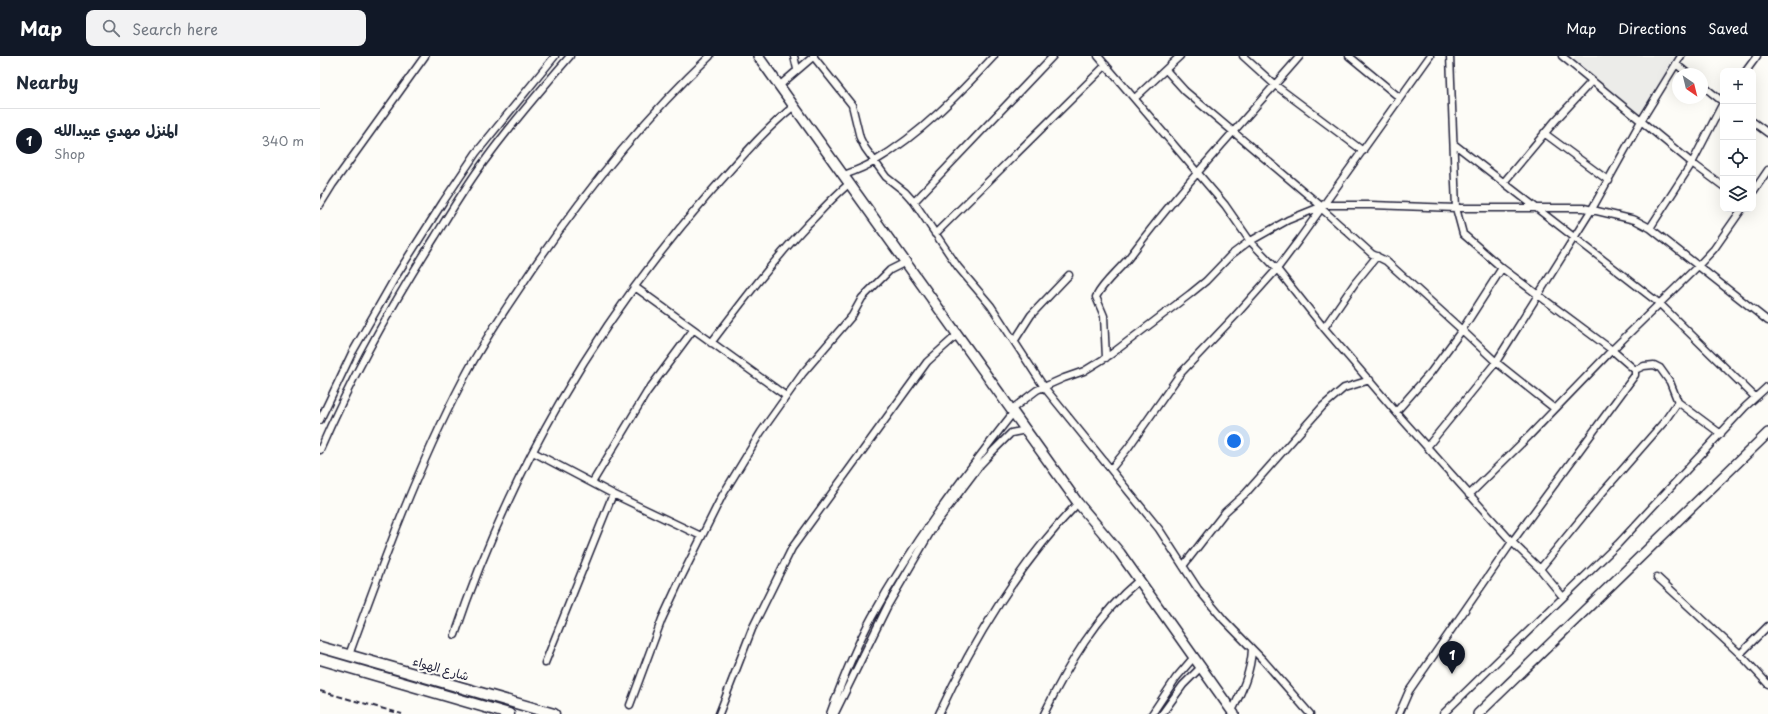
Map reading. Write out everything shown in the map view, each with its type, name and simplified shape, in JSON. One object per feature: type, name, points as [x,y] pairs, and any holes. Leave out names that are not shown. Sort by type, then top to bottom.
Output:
[{"type":"main road","name":"شارع الهواء","points":[[320,646],[554,714]]},
{"type":"main road","name":"شارع الهواء","points":[[320,659],[509,714]]},
{"type":"street","points":[[320,205],[333,184],[425,56]]},
{"type":"street","points":[[320,420],[356,347],[396,276],[443,202],[476,153],[555,56]]},
{"type":"street","points":[[320,450],[363,359],[406,282],[485,160],[530,103],[570,56]]},
{"type":"street","points":[[349,655],[408,499],[463,379],[501,316],[547,247],[595,182],[651,117],[710,56]]},
{"type":"street","points":[[758,56],[1078,503],[1120,553],[1233,713]]},
{"type":"street","points":[[794,56],[797,69]]},
{"type":"street","points":[[779,86],[814,56],[852,105],[860,138],[874,162],[886,177],[914,202],[958,267],[991,306],[1015,340],[1044,387],[1159,529],[1191,579],[1224,620],[1310,714]]},
{"type":"street","points":[[844,175],[874,162],[912,135],[952,102],[994,56]]},
{"type":"street","points":[[914,202],[1053,56]]},
{"type":"street","points":[[1098,56],[1224,205],[1250,241],[1276,269],[1396,412],[1512,542],[1540,569],[1563,597]]},
{"type":"street","points":[[1135,98],[1180,56]]},
{"type":"street","points":[[1243,56],[1275,85],[1363,151]]},
{"type":"street","points":[[1106,358],[1104,316],[1096,297],[1099,290],[1126,262],[1152,227],[1196,173],[1300,56]]},
{"type":"street","points":[[1348,56],[1400,98]]},
{"type":"street","points":[[1111,469],[1128,448],[1180,374],[1235,316],[1276,269],[1323,207],[1430,56]]},
{"type":"street","points":[[1450,56],[1456,208],[1463,234],[1502,268],[1612,350],[1635,370]]},
{"type":"street","points":[[1562,56],[1692,163],[1720,184]]},
{"type":"street","points":[[1427,447],[1496,362],[1609,181],[1641,121],[1681,56]]},
{"type":"street","points":[[1748,68],[1757,56]]},
{"type":"street","points":[[1676,64],[1681,68]]},
{"type":"street","points":[[935,234],[1106,65]]},
{"type":"street","points":[[1166,70],[1185,91],[1323,207],[1377,256],[1386,261],[1496,362],[1555,409]]},
{"type":"street","points":[[1504,182],[1544,133],[1592,81]]},
{"type":"street","points":[[1708,90],[1720,100]]},
{"type":"street","points":[[1650,228],[1692,163],[1722,104]]},
{"type":"street","points":[[455,635],[485,554],[553,412],[577,371],[635,287],[686,220],[751,146],[794,106]]},
{"type":"street","points":[[1756,124],[1768,132]]},
{"type":"street","points":[[1544,133],[1609,181]]},
{"type":"street","points":[[1454,144],[1660,304],[1755,398]]},
{"type":"street","points":[[1756,188],[1768,170]]},
{"type":"street","points":[[711,343],[775,261],[817,214],[850,183]]},
{"type":"street","points":[[830,714],[847,670],[872,618],[897,574],[960,482],[1012,411],[1025,398],[1044,387],[1084,371],[1106,358],[1206,281],[1231,255],[1250,241],[1288,220],[1323,207],[1371,205],[1456,208],[1569,207],[1592,209],[1635,220],[1650,228],[1768,321]]},
{"type":"street","points":[[1469,495],[1612,350],[1698,266],[1714,248],[1740,212]]},
{"type":"street","points":[[1324,328],[1355,283],[1377,256]]},
{"type":"street","points":[[630,705],[662,619],[701,536],[722,496],[757,438],[816,356],[852,316],[862,298],[890,270],[906,262]]},
{"type":"street","points":[[1396,412],[1431,372],[1462,330],[1502,268]]},
{"type":"street","points":[[1015,340],[1031,315],[1069,275]]},
{"type":"street","points":[[635,287],[786,396]]},
{"type":"street","points":[[592,482],[647,392],[693,330]]},
{"type":"street","points":[[719,714],[752,629],[792,548],[927,362],[957,335]]},
{"type":"street","points":[[1635,370],[1644,366],[1654,365],[1660,368],[1670,382],[1678,402],[1721,434]]},
{"type":"street","points":[[1399,714],[1409,690],[1512,542],[1608,414],[1635,375],[1635,370]]},
{"type":"street","points":[[1182,566],[1225,512],[1246,493],[1323,406],[1344,388],[1370,380]]},
{"type":"street","points":[[1443,714],[1618,544],[1768,386]]},
{"type":"street","points":[[1540,569],[1602,493],[1664,422],[1678,402]]},
{"type":"street","points":[[834,714],[888,605],[934,526],[980,465],[995,449],[1011,433],[1026,430]]},
{"type":"street","points":[[1478,714],[1768,433]]},
{"type":"street","points":[[533,452],[613,494],[701,536]]},
{"type":"street","points":[[544,663],[613,494]]},
{"type":"street","points":[[939,714],[967,659],[1018,578],[1058,523],[1078,503]]},
{"type":"street","points":[[1657,577],[1740,654],[1768,684]]},
{"type":"street","points":[[1044,714],[1069,668],[1102,619],[1121,595],[1139,580]]},
{"type":"street","points":[[1740,654],[1768,626]]},
{"type":"street","points":[[1233,713],[1247,680],[1251,663],[1252,649]]},
{"type":"street","points":[[1152,714],[1176,678],[1194,657]]},
{"type":"street","points":[[1162,714],[1183,685],[1201,667]]},
{"type":"shaded area","points":[[1575,56],[1682,56],[1675,68],[1672,68],[1672,72],[1642,121],[1571,65]]},
{"type":"railway","points":[[320,691],[402,714]]},
{"type":"place","name":"المنزل مهدي عبيدالله","points":[[1452,674]]}]
